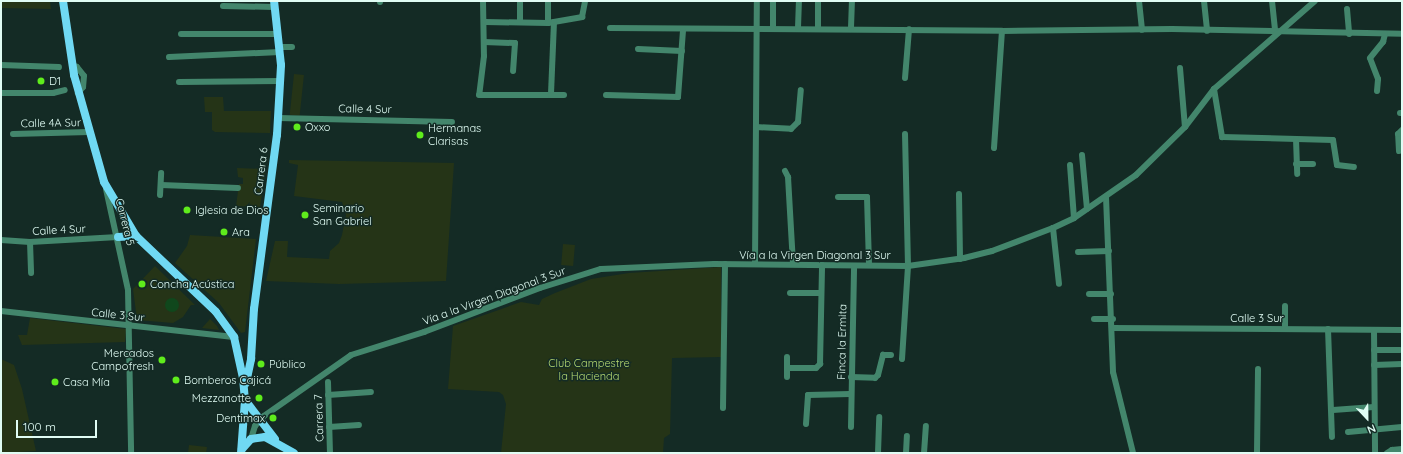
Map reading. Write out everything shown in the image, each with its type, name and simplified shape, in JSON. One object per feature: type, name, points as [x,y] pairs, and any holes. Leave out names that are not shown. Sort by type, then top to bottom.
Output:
[{"type":"main road","name":"Carrera 5","points":[[63,1],[72,65],[78,93],[104,182]]},
{"type":"main road","name":"Carrera 6","points":[[244,390],[250,369],[252,339],[278,118],[280,49],[274,4]]},
{"type":"main road","name":"Carrera 6","points":[[104,182],[136,236],[216,312],[235,340],[245,400],[241,451]]},
{"type":"main road","points":[[118,237],[136,236]]},
{"type":"main road","points":[[235,340],[245,346],[252,339]]},
{"type":"main road","points":[[245,400],[258,421],[277,441],[294,453]]},
{"type":"main road","points":[[241,451],[251,439],[265,437],[277,441]]},
{"type":"street","points":[[483,1],[484,42],[479,95],[564,95]]},
{"type":"street","points":[[520,1],[520,21]]},
{"type":"street","points":[[548,1],[551,22],[551,95]]},
{"type":"street","points":[[484,22],[551,22],[582,17],[585,1]]},
{"type":"street","points":[[755,264],[757,1]]},
{"type":"street","points":[[773,1],[774,27]]},
{"type":"street","points":[[798,28],[799,1]]},
{"type":"street","points":[[818,1],[818,28]]},
{"type":"street","points":[[851,28],[852,1]]},
{"type":"street","points":[[1140,1],[1142,30]]},
{"type":"street","points":[[1204,1],[1207,31]]},
{"type":"street","points":[[1272,1],[1277,33]]},
{"type":"street","name":"Vía a la Virgen Diagonal 3 Sur","points":[[258,421],[351,355],[424,332],[540,288],[601,269],[725,264],[854,266],[869,264],[908,266],[960,259],[992,251],[1053,228],[1074,218],[1136,175],[1185,127],[1214,88],[1315,1]]},
{"type":"street","points":[[223,6],[274,4]]},
{"type":"street","points":[[1347,9],[1349,34]]},
{"type":"street","points":[[610,28],[683,30],[774,27],[908,30],[1142,30],[1402,34]]},
{"type":"street","points":[[606,95],[678,97],[683,30]]},
{"type":"street","points":[[905,78],[908,30]]},
{"type":"street","points":[[994,148],[1002,31]]},
{"type":"street","points":[[181,34],[278,34]]},
{"type":"street","points":[[1377,92],[1378,78],[1370,58],[1383,42],[1385,34]]},
{"type":"street","points":[[484,42],[515,43],[513,71]]},
{"type":"street","points":[[169,57],[292,47]]},
{"type":"street","points":[[638,50],[682,51]]},
{"type":"street","points":[[1,65],[59,67]]},
{"type":"street","points":[[1180,68],[1185,127]]},
{"type":"street","points":[[179,82],[280,81]]},
{"type":"street","points":[[1214,88],[1222,137],[1333,140],[1337,165],[1354,167]]},
{"type":"street","points":[[1,93],[53,93],[65,90]]},
{"type":"street","points":[[756,127],[791,129],[798,122],[801,90]]},
{"type":"street","name":"Calle 4 Sur","points":[[278,118],[452,122]]},
{"type":"street","points":[[1399,151],[1398,134],[1402,130]]},
{"type":"street","name":"Calle 4A Sur","points":[[13,134],[89,132]]},
{"type":"street","points":[[902,359],[908,266],[905,134]]},
{"type":"street","points":[[1296,139],[1297,174]]},
{"type":"street","points":[[1082,155],[1087,209]]},
{"type":"street","points":[[1296,164],[1313,164]]},
{"type":"street","points":[[1070,165],[1074,218]]},
{"type":"street","points":[[785,171],[788,177],[793,264]]},
{"type":"street","points":[[160,195],[161,173]]},
{"type":"street","name":"Carrera 5","points":[[104,182],[118,237],[128,290],[130,327],[131,453]]},
{"type":"street","points":[[161,185],[238,188]]},
{"type":"street","points":[[959,194],[960,259]]},
{"type":"street","points":[[838,197],[867,197],[869,264]]},
{"type":"street","points":[[1106,197],[1113,372],[1133,453]]},
{"type":"street","points":[[1053,228],[1059,284]]},
{"type":"street","name":"Calle 4 Sur","points":[[1,240],[30,242],[118,237]]},
{"type":"street","points":[[30,242],[32,274]]},
{"type":"street","points":[[1078,252],[1109,251]]},
{"type":"street","points":[[723,408],[725,264]]},
{"type":"street","points":[[787,368],[816,368],[820,364],[822,265]]},
{"type":"street","name":"Finca la Ermita","points":[[806,424],[808,395],[850,394],[854,266]]},
{"type":"street","points":[[790,293],[821,293]]},
{"type":"street","points":[[1089,294],[1111,294]]},
{"type":"street","points":[[1285,306],[1285,328]]},
{"type":"street","name":"Calle 3 Sur","points":[[1,311],[235,340]]},
{"type":"street","points":[[1094,319],[1112,320]]},
{"type":"street","name":"Calle 3 Sur","points":[[1112,328],[1402,330]]},
{"type":"street","points":[[1328,329],[1332,437]]},
{"type":"street","points":[[1374,330],[1375,453]]},
{"type":"street","points":[[1374,350],[1400,350]]},
{"type":"street","points":[[851,377],[874,378],[878,375],[883,355],[892,355]]},
{"type":"street","points":[[787,357],[787,377]]},
{"type":"street","points":[[1374,365],[1402,364]]},
{"type":"street","points":[[1257,453],[1258,369]]},
{"type":"street","name":"Carrera 7","points":[[328,382],[330,453]]},
{"type":"street","points":[[328,395],[372,392]]},
{"type":"street","points":[[850,394],[851,427]]},
{"type":"street","points":[[1332,410],[1374,407]]},
{"type":"street","points":[[878,453],[879,417]]},
{"type":"street","points":[[251,439],[258,421]]},
{"type":"street","points":[[329,427],[359,425]]},
{"type":"street","points":[[924,453],[926,426]]},
{"type":"street","points":[[1348,432],[1402,427]]},
{"type":"street","points":[[906,453],[907,436]]},
{"type":"street","points":[[1387,453],[1392,450],[1402,449]]},
{"type":"green space","points":[[1,1],[50,1],[51,9],[1,8]]},
{"type":"green space","points":[[294,74],[304,75],[300,116],[290,115]]},
{"type":"green space","points":[[204,97],[223,97],[224,111],[271,111],[270,133],[215,132],[212,130],[212,112],[205,112]]},
{"type":"green space","points":[[289,160],[454,163],[446,281],[339,284],[266,281],[275,241],[288,241],[287,257],[329,259],[330,251],[339,243],[346,215],[342,202],[294,196],[298,165],[289,163]]},
{"type":"green space","points":[[237,168],[266,169],[260,207],[236,206],[239,184],[243,184],[243,178],[238,177]]},
{"type":"green space","points":[[190,235],[256,239],[245,332],[241,333],[219,303],[175,263],[187,246]]},
{"type":"green space","points":[[563,244],[575,245],[573,266],[561,265]]},
{"type":"green space","points":[[155,266],[195,305],[191,305],[183,317],[173,323],[137,320],[133,289]]},
{"type":"green space","name":"Club Campestre la Hacienda","points":[[721,267],[721,357],[672,358],[670,434],[664,438],[663,453],[501,453],[506,404],[503,395],[499,392],[448,389],[453,326],[521,302],[539,305],[542,299],[591,279],[629,273]]},
{"type":"green space","points":[[30,318],[126,329],[125,342],[22,345],[18,335],[27,335]]},
{"type":"green space","points":[[210,319],[217,326],[219,330],[202,328]]},
{"type":"green space","points":[[1,359],[14,365],[22,389],[36,451],[1,453]]},
{"type":"green space","points":[[189,445],[207,447],[206,453],[188,453]]},
{"type":"shaded area","points":[[172,298],[177,300],[179,305],[177,310],[172,312],[167,310],[165,305],[167,300]]},
{"type":"place","name":"D1","points":[[41,81]]},
{"type":"place","name":"Oxxo","points":[[297,127]]},
{"type":"place","name":"Hermanas Clarisas","points":[[420,135]]},
{"type":"place","name":"Iglesia de Dios","points":[[187,210]]},
{"type":"place","name":"Seminario San Gabriel","points":[[305,215]]},
{"type":"place","name":"Ara","points":[[224,232]]},
{"type":"place","name":"Concha Acústica","points":[[142,284]]},
{"type":"place","name":"Mercados Campofresh","points":[[162,360]]},
{"type":"place","name":"Público","points":[[261,364]]},
{"type":"place","name":"Bomberos Cajicá","points":[[176,380]]},
{"type":"place","name":"Casa Mía","points":[[55,382]]},
{"type":"place","name":"Mezzanotte","points":[[259,398]]},
{"type":"place","name":"Dentimax","points":[[273,418]]}]
